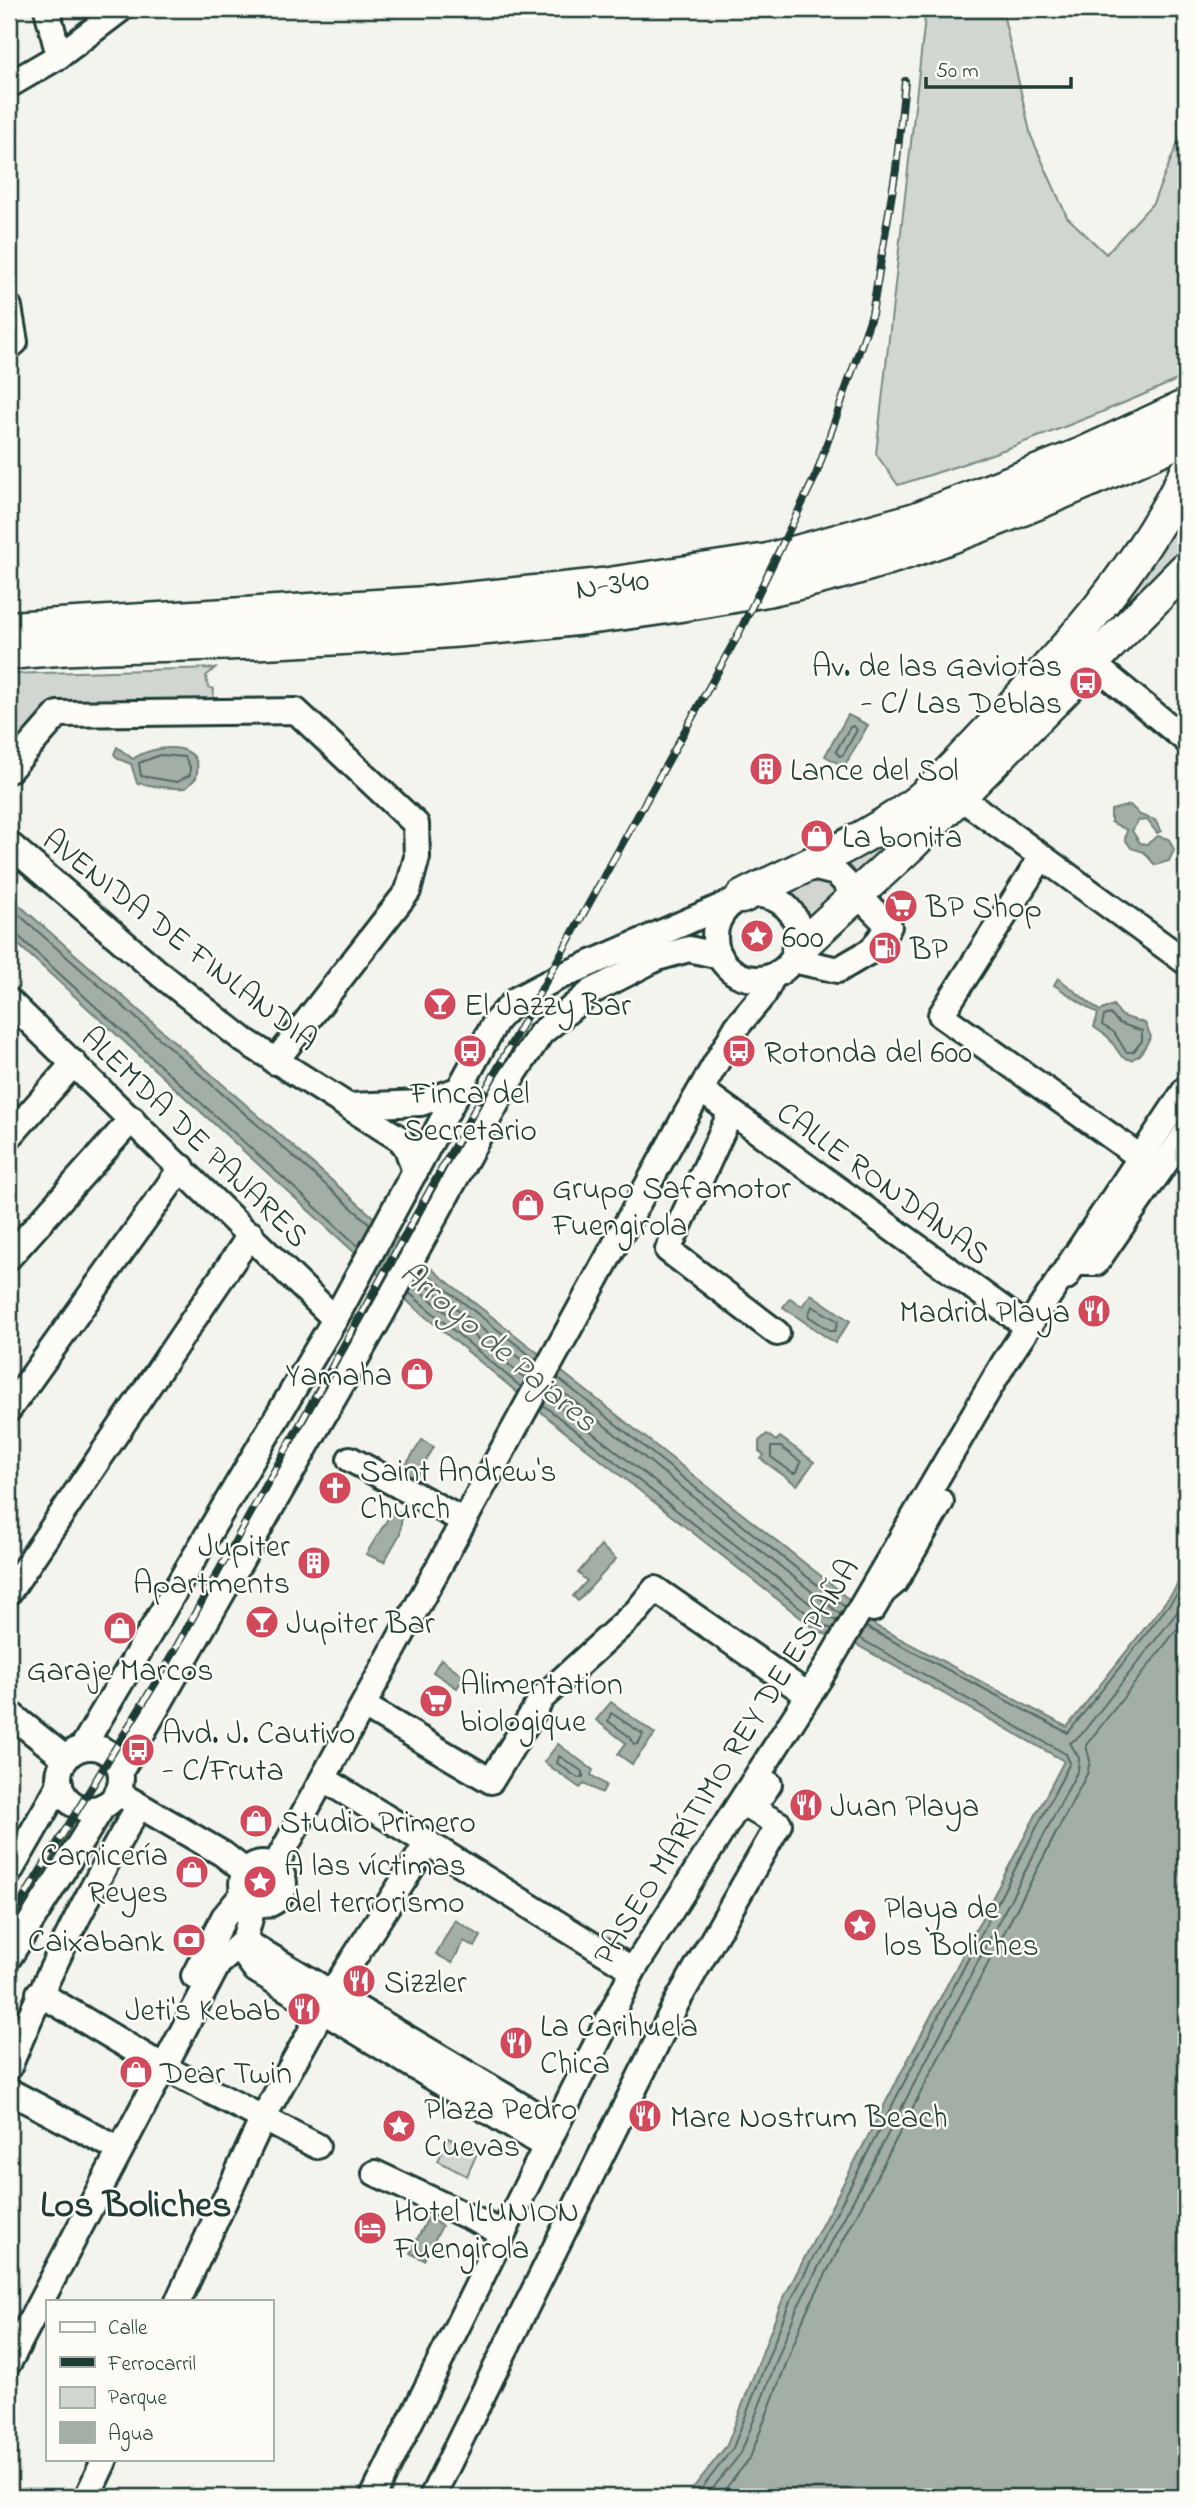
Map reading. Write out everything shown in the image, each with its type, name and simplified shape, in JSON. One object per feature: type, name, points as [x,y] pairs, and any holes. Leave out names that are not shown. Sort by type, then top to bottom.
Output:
[{"type":"main road","name":"N-340","points":[[9,628],[427,603],[602,585],[768,560],[916,519],[1080,455],[1186,406]]},
{"type":"main road","name":"N-340","points":[[9,653],[428,632],[603,616],[772,589],[924,547],[1090,481],[1186,438]]},
{"type":"main road","points":[[737,900],[888,822],[913,804],[958,762],[1098,612],[1181,483]]},
{"type":"main road","points":[[796,955],[960,797],[1186,568]]},
{"type":"street","points":[[47,9],[59,56]]},
{"type":"street","points":[[9,85],[59,56],[121,9]]},
{"type":"street","points":[[9,307],[15,342],[9,347]]},
{"type":"street","points":[[1092,663],[1186,740]]},
{"type":"street","points":[[9,770],[58,714],[296,711],[416,824],[417,858],[408,891],[275,1062]]},
{"type":"street","points":[[960,797],[1186,962]]},
{"type":"street","name":"AVENIDA DE FINLANDIA","points":[[9,844],[160,974],[275,1062],[400,1139],[412,1158],[415,1172]]},
{"type":"street","points":[[1041,858],[941,1015],[1140,1157]]},
{"type":"street","points":[[796,955],[838,970],[872,950],[889,926],[836,873],[804,865]]},
{"type":"street","points":[[114,1790],[85,1809],[63,1793],[59,1775],[351,1292],[496,1021],[517,999],[629,945],[737,900],[768,895],[791,910],[800,936],[796,955],[773,976],[764,994],[738,1025],[462,1520],[364,1706],[275,1866]]},
{"type":"street","points":[[737,900],[718,921],[715,933],[720,956],[728,967],[740,975],[751,979],[773,976]]},
{"type":"street","points":[[9,1957],[114,1790],[381,1315],[430,1220],[506,1086],[541,1033],[592,992],[639,966],[673,952],[689,949],[720,956]]},
{"type":"street","points":[[738,1025],[740,975]]},
{"type":"street","name":"ALEMDA DE PAJARES","points":[[13,1013],[74,1063],[335,1319]]},
{"type":"street","points":[[9,1137],[74,1063]]},
{"type":"street","name":"PASEO MARÍTIMO REY DE ESPAÑA","points":[[373,2497],[633,1970],[878,1589],[1028,1327],[1186,1088]]},
{"type":"street","points":[[350,1106],[421,1103],[460,1089]]},
{"type":"street","name":"CALLE RONDANAS","points":[[701,1090],[1028,1327]]},
{"type":"street","points":[[731,1112],[668,1250],[777,1333]]},
{"type":"street","points":[[9,1257],[132,1119]]},
{"type":"street","points":[[878,1589],[895,1582],[1074,1263],[1096,1263],[1186,1133]]},
{"type":"street","points":[[9,1409],[182,1167]]},
{"type":"street","points":[[9,1592],[251,1234]]},
{"type":"street","points":[[350,1458],[462,1520]]},
{"type":"street","points":[[364,1706],[491,1781],[542,1698],[637,1611],[655,1589],[819,1684],[826,1696],[752,1809],[779,1824],[677,2002],[432,2497]]},
{"type":"street","points":[[9,1713],[74,1753]]},
{"type":"street","points":[[74,1753],[92,1746],[110,1753],[114,1790]]},
{"type":"street","points":[[324,1779],[633,1970]]},
{"type":"street","points":[[9,1873],[60,1784]]},
{"type":"street","points":[[114,1790],[223,1854],[248,1889],[267,1904],[279,1897],[283,1877],[275,1866],[262,1863],[248,1889],[224,1917],[194,1976]]},
{"type":"street","points":[[9,2067],[39,1993],[97,1875],[139,1805]]},
{"type":"street","points":[[178,2300],[263,2118],[327,2000],[428,1842]]},
{"type":"street","points":[[9,2362],[218,1964],[244,1941],[248,1889]]},
{"type":"street","points":[[244,1941],[327,2000],[550,2136]]},
{"type":"street","points":[[39,1993],[163,2067],[317,2146]]},
{"type":"street","points":[[9,2091],[120,2150]]},
{"type":"street","points":[[374,2173],[503,2233]]},
{"type":"street","points":[[87,2497],[105,2460]]},
{"type":"green space","points":[[926,9],[1002,9],[1031,136],[1067,217],[1106,254],[1153,203],[1186,123],[1186,376],[1044,435],[898,485],[876,454]]},
{"type":"green space","points":[[1186,494],[1186,546],[899,841],[856,881],[839,865],[884,834]]},
{"type":"green space","points":[[215,668],[206,676],[208,687],[214,689],[213,702],[58,706],[9,761],[9,674]]},
{"type":"green space","points":[[809,877],[833,880],[838,894],[810,930],[803,908],[786,890]]},
{"type":"green space","points":[[448,2138],[478,2151],[467,2176],[438,2161]]},
{"type":"water","points":[[848,715],[868,725],[844,767],[825,756]]},
{"type":"water","points":[[117,747],[133,759],[165,748],[186,751],[194,756],[197,765],[196,778],[186,788],[137,783],[131,764],[118,759],[114,754]]},
{"type":"water","points":[[1130,805],[1140,815],[1155,820],[1161,831],[1157,833],[1147,820],[1138,821],[1132,831],[1140,843],[1147,844],[1158,836],[1169,839],[1174,850],[1169,861],[1155,865],[1144,852],[1131,848],[1125,839],[1127,830],[1111,822],[1111,810]]},
{"type":"water","name":"Arroyo de Pajares","points":[[9,896],[439,1275],[835,1587],[876,1626],[1067,1727],[1173,1592],[1186,1569],[1186,2497],[686,2497],[727,2445],[782,2301],[1064,1761],[855,1644],[819,1632],[564,1431],[415,1308],[9,936]]},
{"type":"water","points":[[1058,978],[1100,1011],[1113,1005],[1122,1016],[1145,1023],[1151,1037],[1140,1055],[1131,1060],[1122,1057],[1108,1037],[1094,1027],[1098,1014],[1054,985]]},
{"type":"water","points":[[811,1294],[850,1321],[835,1343],[783,1307],[790,1298],[802,1306]]},
{"type":"water","points":[[767,1434],[776,1441],[780,1437],[814,1462],[797,1485],[761,1459],[764,1455],[759,1451],[759,1441]]},
{"type":"water","points":[[422,1440],[434,1447],[417,1476],[409,1476],[405,1466]]},
{"type":"water","points":[[392,1512],[402,1514],[400,1534],[384,1562],[366,1554]]},
{"type":"water","points":[[601,1546],[616,1559],[578,1601],[573,1596],[587,1581],[578,1573]]},
{"type":"water","points":[[441,1659],[464,1676],[457,1688],[433,1672]]},
{"type":"water","points":[[611,1702],[655,1734],[632,1764],[618,1754],[626,1743],[596,1720]]},
{"type":"water","points":[[558,1744],[593,1770],[591,1775],[606,1785],[602,1793],[584,1784],[580,1788],[544,1762]]},
{"type":"water","points":[[455,1920],[481,1936],[475,1947],[464,1941],[452,1963],[436,1954]]},
{"type":"water","points":[[428,2218],[442,2226],[424,2260],[410,2253]]},
{"type":"railway","points":[[9,1922],[167,1664],[738,635],[816,475],[872,314],[896,169],[905,81]]},
{"type":"place","name":"Av. de las Gaviotas - C/ Las Deblas","points":[[1086,683]]},
{"type":"place","name":"Lance del Sol","points":[[766,769]]},
{"type":"place","name":"La bonita","points":[[817,836]]},
{"type":"place","name":"BP Shop","points":[[901,906]]},
{"type":"place","name":"600","points":[[757,936]]},
{"type":"place","name":"BP","points":[[885,948]]},
{"type":"place","name":"El Jazzy Bar","points":[[440,1004]]},
{"type":"place","name":"Finca del Secretario","points":[[470,1051]]},
{"type":"place","name":"Rotonda del 600","points":[[739,1051]]},
{"type":"place","name":"Grupo Safamotor Fuengirola","points":[[528,1205]]},
{"type":"place","name":"Madrid Playa","points":[[1094,1311]]},
{"type":"place","name":"Yamaha","points":[[417,1374]]},
{"type":"place","name":"Saint Andrew's Church","points":[[335,1488]]},
{"type":"place","name":"Jupiter Apartments","points":[[314,1563]]},
{"type":"place","name":"Jupiter Bar","points":[[262,1622]]},
{"type":"place","name":"Garaje Marcos","points":[[120,1628]]},
{"type":"place","name":"Alimentation biologique","points":[[436,1701]]},
{"type":"place","name":"Avd. J. Cautivo - C/Fruta","points":[[138,1750]]},
{"type":"place","name":"Juan Playa","points":[[806,1805]]},
{"type":"place","name":"Studio Primero","points":[[256,1821]]},
{"type":"place","name":"Carnicería Reyes","points":[[192,1872]]},
{"type":"place","name":"A las víctimas del terrorismo","points":[[260,1882]]},
{"type":"place","name":"Playa de los Boliches","points":[[860,1925]]},
{"type":"place","name":"Caixabank","points":[[189,1940]]},
{"type":"place","name":"Sizzler","points":[[359,1981]]},
{"type":"place","name":"Jeti's Kebab","points":[[304,2009]]},
{"type":"place","name":"La Carihuela Chica","points":[[516,2043]]},
{"type":"place","name":"Dear Twin","points":[[136,2072]]},
{"type":"place","name":"Mare Nostrum Beach","points":[[645,2116]]},
{"type":"place","name":"Plaza Pedro Cuevas","points":[[399,2126]]},
{"type":"place","name":"Hotel ILUNION Fuengirola","points":[[370,2228]]},
{"type":"district","name":"Los Boliches","points":[[136,2203]]}]
